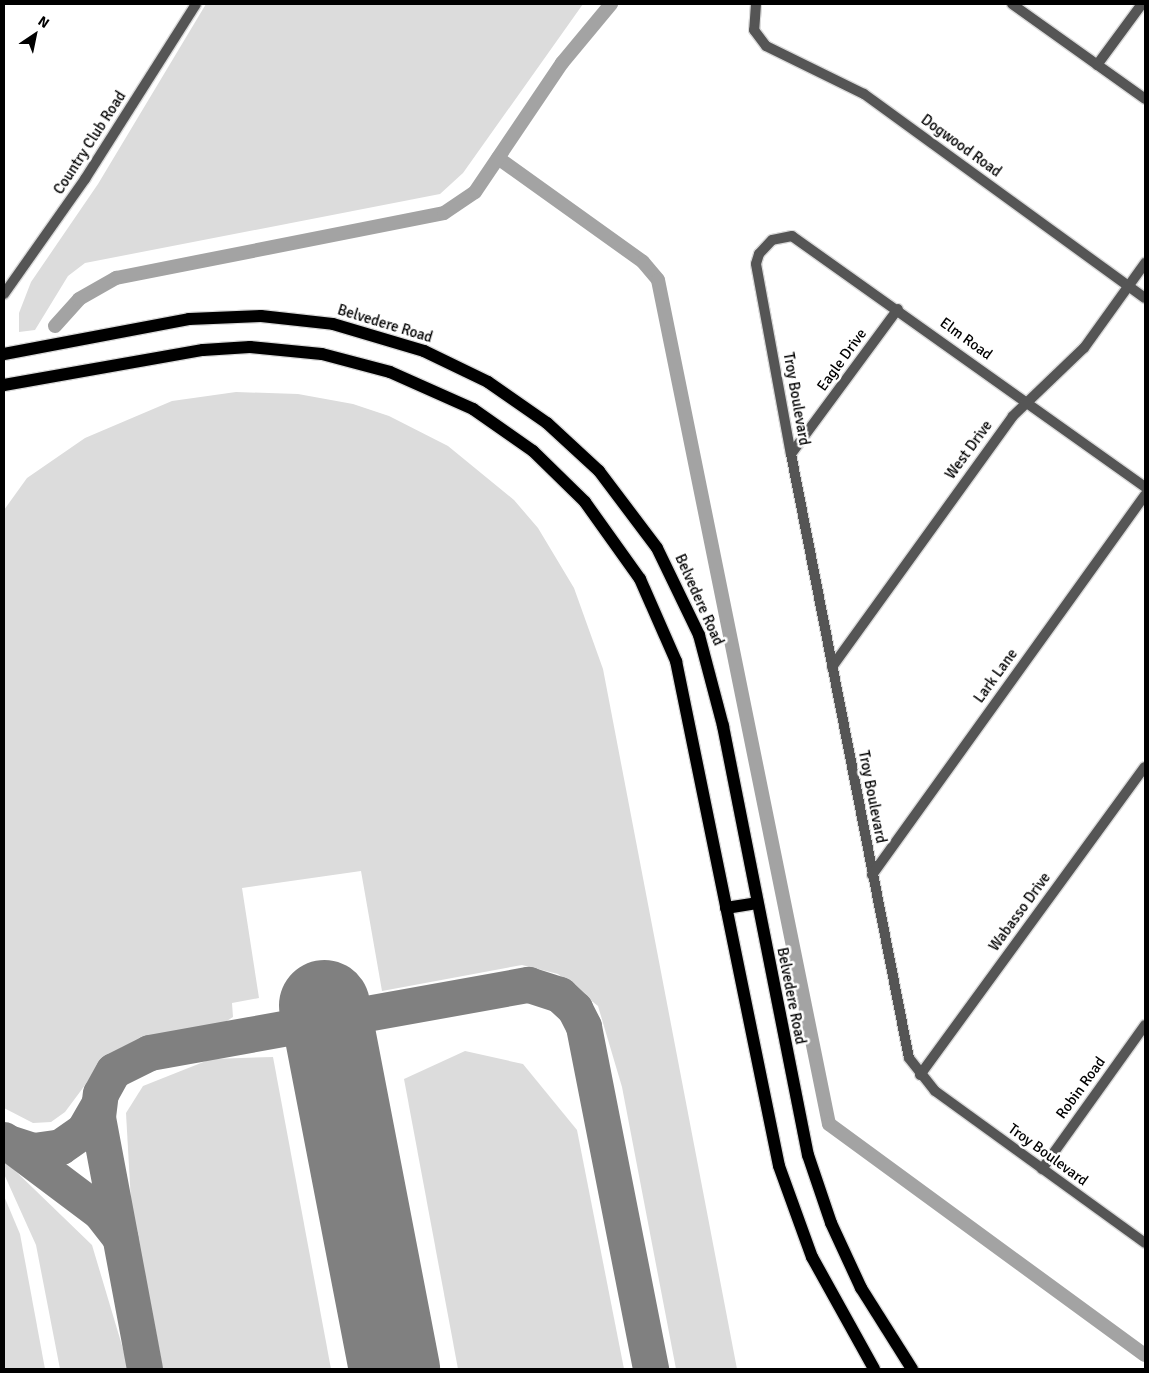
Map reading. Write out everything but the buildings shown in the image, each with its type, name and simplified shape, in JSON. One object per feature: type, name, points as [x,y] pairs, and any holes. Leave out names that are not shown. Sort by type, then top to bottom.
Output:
[{"type":"main road","name":"Belvedere Road","points":[[4,354],[189,319],[285,318],[356,329],[424,351],[528,408],[566,438],[615,489],[658,548],[680,590],[713,680],[814,1177],[861,1288],[912,1369]]},
{"type":"main road","points":[[4,385],[188,351],[298,351],[412,380],[459,402],[514,437],[563,478],[600,520],[657,614],[683,685],[767,1119],[786,1189],[832,1300],[874,1369]]},
{"type":"main road","points":[[726,908],[757,903]]},
{"type":"street","name":"Country Club Road","points":[[4,294],[86,179],[196,4]]},
{"type":"street","name":"Dogwood Road","points":[[756,4],[754,30],[766,46],[787,58],[864,94],[1145,298]]},
{"type":"street","points":[[1012,4],[1145,99]]},
{"type":"street","points":[[1097,65],[1142,4]]},
{"type":"street","name":"Elm Road","points":[[765,246],[792,236],[898,309],[1145,487]]},
{"type":"street","name":"Troy Boulevard","points":[[765,246],[756,264],[903,1038],[920,1075],[1042,1168],[1145,1243]]},
{"type":"street","name":"West Drive","points":[[832,667],[1026,402],[1084,348],[1145,263]]},
{"type":"street","name":"Eagle Drive","points":[[791,454],[898,309]]},
{"type":"street","name":"Lark Lane","points":[[872,875],[1145,495]]},
{"type":"street","name":"Wabasso Drive","points":[[920,1075],[1145,766]]},
{"type":"street","name":"Robin Road","points":[[1042,1168],[1145,1025]]},
{"type":"shaded area","points":[[206,4],[583,4],[463,173],[440,194],[85,263],[68,276],[35,330],[19,332],[19,313],[31,282],[98,184]]},
{"type":"shaded area","points":[[236,392],[298,394],[353,404],[389,416],[448,446],[514,500],[538,528],[574,588],[603,669],[737,1369],[676,1369],[622,1087],[598,1006],[558,974],[522,965],[382,991],[361,871],[242,888],[259,998],[232,1003],[233,1017],[222,1024],[122,1047],[103,1061],[65,1112],[51,1122],[33,1123],[4,1108],[4,510],[27,478],[85,438],[172,401]]},
{"type":"shaded area","points":[[465,1051],[523,1064],[577,1130],[624,1369],[458,1369],[404,1079]]},
{"type":"shaded area","points":[[273,1057],[331,1369],[163,1369],[131,1202],[126,1113],[143,1086],[211,1059]]},
{"type":"shaded area","points":[[4,1160],[92,1245],[129,1369],[60,1369],[36,1245],[4,1174]]},
{"type":"shaded area","points":[[4,1196],[20,1234],[45,1369],[4,1369]]},
{"type":"waterway","points":[[55,326],[79,299],[116,278],[444,213],[475,192],[562,63],[611,4]]},
{"type":"waterway","points":[[498,158],[643,262],[658,280],[829,1124],[1145,1355]]},
{"type":"taxiway","points":[[145,1369],[98,1117],[101,1094],[114,1071],[150,1053],[529,985],[560,995],[575,1009],[584,1027],[651,1369]]},
{"type":"taxiway","points":[[9,1143],[34,1151],[61,1147],[84,1131],[98,1107]]},
{"type":"taxiway","points":[[4,1140],[100,1212],[120,1238]]},
{"type":"runway","points":[[324,1005],[394,1369]]}]
